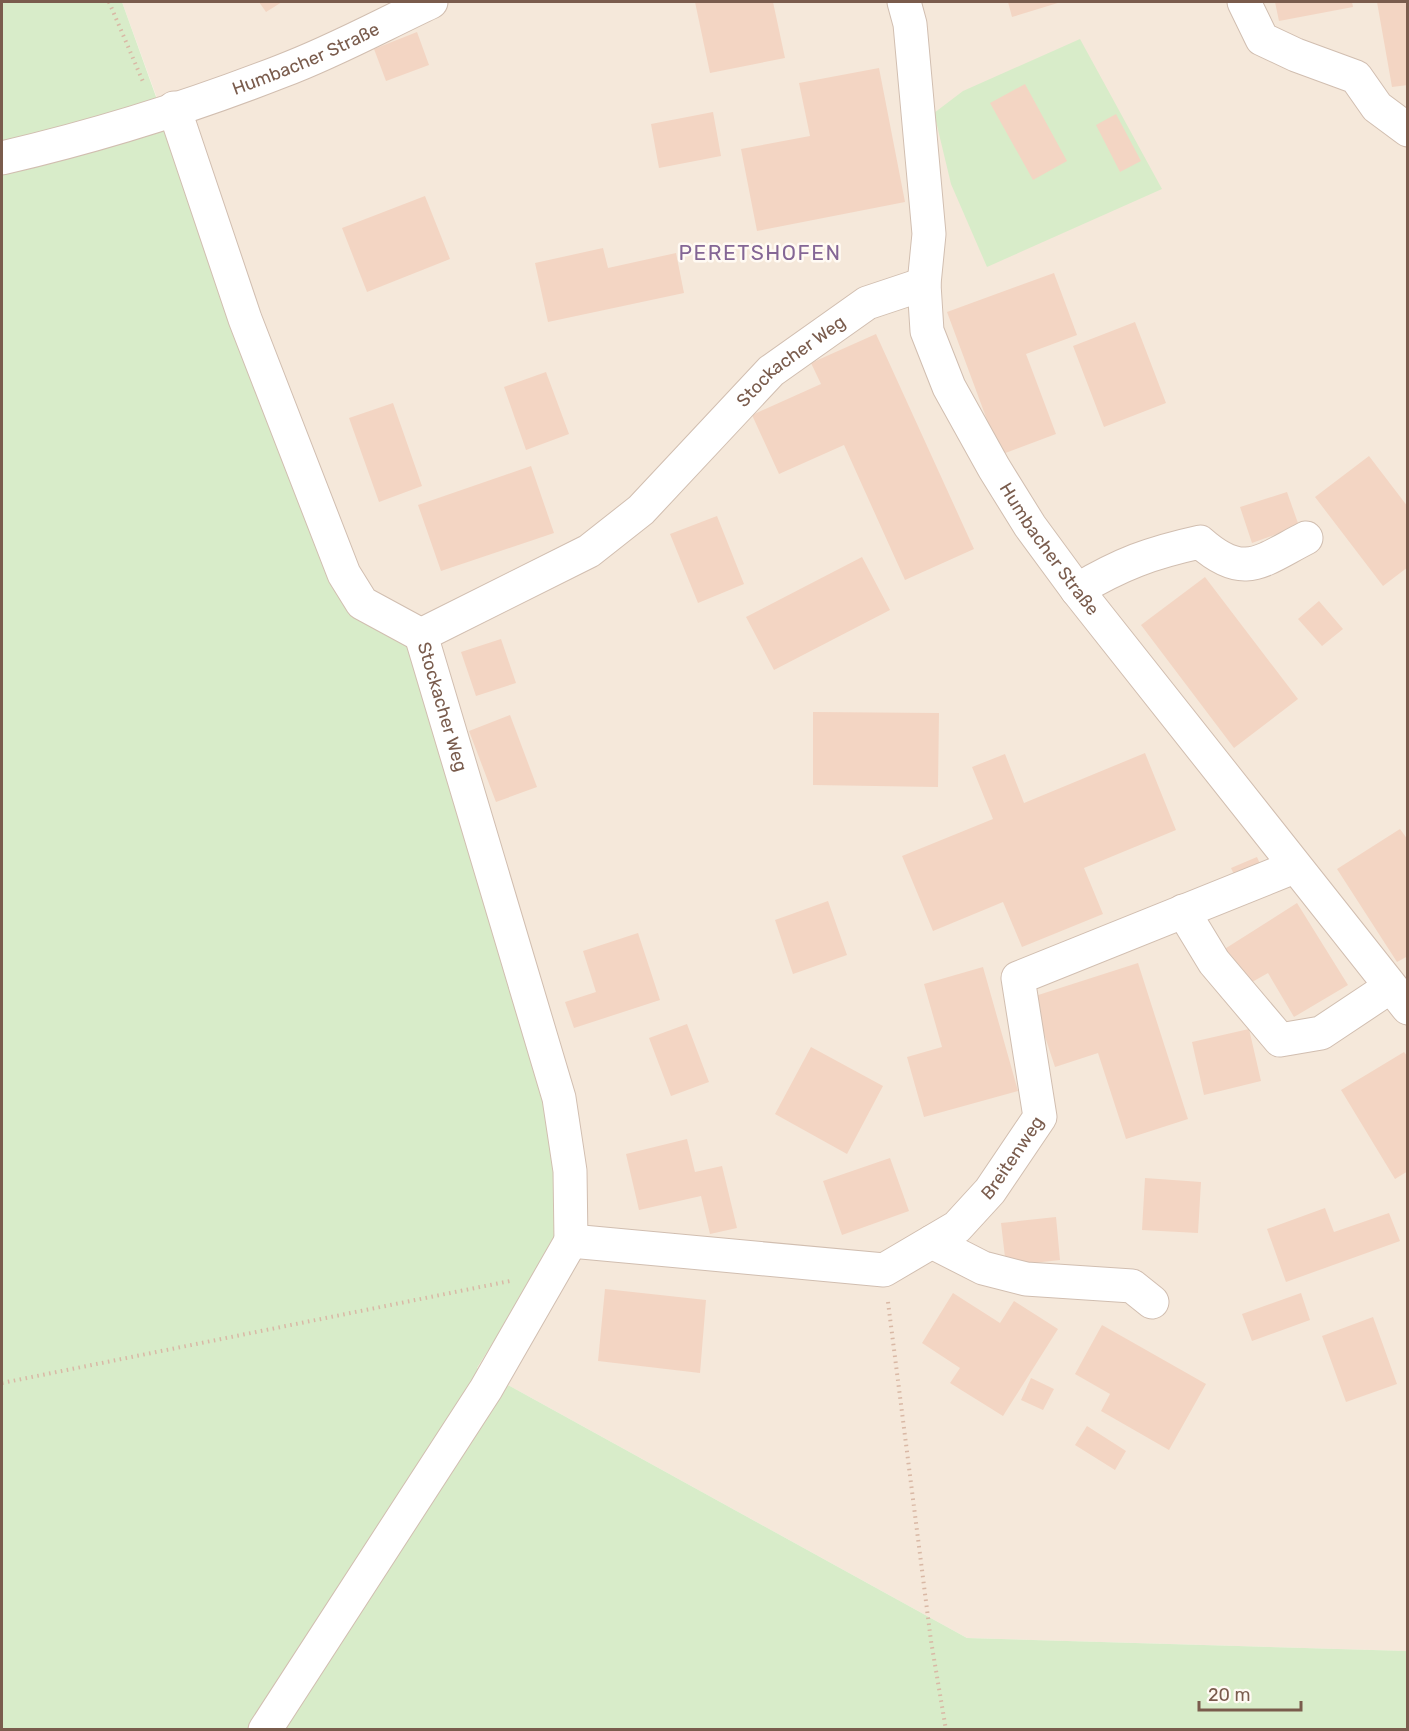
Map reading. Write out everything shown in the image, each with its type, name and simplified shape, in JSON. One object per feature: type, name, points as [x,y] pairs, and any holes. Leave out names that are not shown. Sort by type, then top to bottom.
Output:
[{"type":"street","name":"Humbacher Straße","points":[[2,158],[63,144],[166,112],[283,71],[431,2]]},
{"type":"street","name":"Humbacher Straße","points":[[904,2],[910,24],[929,234],[924,284],[927,331],[950,387],[994,468],[1030,526],[1077,590],[1399,997]]},
{"type":"street","points":[[1244,2],[1262,39],[1296,55],[1356,77],[1377,107],[1407,130]]},
{"type":"street","points":[[166,112],[344,574],[362,603],[421,635]]},
{"type":"street","name":"Stockacher Weg","points":[[571,1241],[570,1171],[558,1098],[421,635],[589,551],[642,510],[771,371],[867,303],[924,284]]},
{"type":"street","points":[[1077,590],[1118,566],[1160,551],[1190,544],[1200,542],[1219,558],[1251,566],[1306,538]]},
{"type":"street","name":"Breitenweg","points":[[884,1270],[957,1227],[990,1191],[1040,1117],[1018,978],[1294,867]]},
{"type":"street","points":[[1183,912],[1214,962],[1280,1040],[1321,1033],[1399,997]]},
{"type":"street","points":[[265,1730],[486,1389],[571,1241],[884,1270]]},
{"type":"street","points":[[932,1242],[983,1268],[1026,1279],[1132,1286],[1152,1302]]},
{"type":"path","points":[[110,2],[166,112]]},
{"type":"path","points":[[884,1270],[931,1641],[946,1730]]},
{"type":"path","points":[[2,1383],[554,1272]]},
{"type":"shaded area","points":[[122,2],[1407,2],[1407,1651],[967,1638],[477,1368],[560,1236],[353,613],[211,247]]},
{"type":"green space","points":[[2,2],[122,2],[328,576],[411,646],[546,1104],[561,1177],[560,1236],[477,1368],[967,1638],[1407,1651],[1407,1729],[2,1730]]},
{"type":"green space","points":[[1080,39],[1162,189],[987,267],[951,184],[934,113],[963,91]]},
{"type":"building","points":[[259,2],[282,2],[266,12]]},
{"type":"building","points":[[695,2],[773,2],[785,58],[710,73]]},
{"type":"building","points":[[1008,2],[1061,2],[1012,17]]},
{"type":"building","points":[[1275,2],[1352,2],[1353,7],[1279,21]]},
{"type":"building","points":[[1377,2],[1408,2],[1408,85],[1392,87]]},
{"type":"building","points":[[417,32],[429,65],[386,81],[374,49]]},
{"type":"building","points":[[879,68],[905,202],[757,231],[741,149],[810,136],[799,83]]},
{"type":"building","points":[[1025,84],[1067,161],[1033,180],[990,103]]},
{"type":"building","points":[[713,112],[721,156],[659,168],[651,124]]},
{"type":"building","points":[[1116,114],[1141,161],[1120,172],[1096,125]]},
{"type":"building","points":[[425,196],[450,259],[367,292],[342,228]]},
{"type":"building","points":[[603,248],[608,268],[676,253],[684,293],[548,322],[535,263]]},
{"type":"building","points":[[1054,273],[1077,335],[1026,354],[1056,434],[1000,455],[947,312]]},
{"type":"building","points":[[1135,322],[1166,403],[1104,427],[1073,346]]},
{"type":"building","points":[[876,334],[974,549],[905,580],[844,445],[779,474],[752,415],[821,384],[811,363]]},
{"type":"building","points":[[546,372],[569,434],[526,450],[504,387]]},
{"type":"building","points":[[393,403],[422,486],[379,502],[349,418]]},
{"type":"building","points":[[1369,456],[1408,507],[1408,567],[1383,586],[1315,497]]},
{"type":"building","points":[[531,466],[554,533],[441,571],[418,505]]},
{"type":"building","points":[[1287,492],[1299,526],[1252,543],[1240,507]]},
{"type":"building","points":[[717,516],[744,584],[698,603],[670,534]]},
{"type":"building","points":[[862,557],[890,610],[774,670],[746,617]]},
{"type":"building","points":[[1205,577],[1298,699],[1234,748],[1141,625]]},
{"type":"building","points":[[1319,601],[1343,629],[1322,646],[1298,619]]},
{"type":"building","points":[[501,639],[516,683],[476,696],[461,652]]},
{"type":"building","points":[[813,712],[939,713],[938,787],[813,785]]},
{"type":"building","points":[[510,715],[537,787],[496,802],[469,731]]},
{"type":"building","points":[[1145,753],[1176,830],[1084,868],[1103,914],[1022,947],[1003,902],[933,931],[902,856],[993,819],[972,767],[1005,754],[1024,803]]},
{"type":"building","points":[[1400,829],[1408,840],[1408,956],[1397,962],[1337,869]]},
{"type":"building","points":[[1257,857],[1263,871],[1237,881],[1231,868]]},
{"type":"building","points":[[828,901],[847,955],[793,974],[775,920]]},
{"type":"building","points":[[1297,903],[1348,985],[1294,1017],[1268,973],[1245,986],[1223,950]]},
{"type":"building","points":[[638,933],[660,1000],[574,1028],[565,1002],[596,992],[583,951]]},
{"type":"building","points":[[1138,963],[1188,1119],[1126,1139],[1098,1053],[1055,1067],[1032,997]]},
{"type":"building","points":[[983,967],[1018,1091],[924,1117],[907,1057],[942,1047],[924,984]]},
{"type":"building","points":[[687,1024],[709,1082],[671,1096],[649,1038]]},
{"type":"building","points":[[1249,1029],[1261,1081],[1204,1095],[1192,1042]]},
{"type":"building","points":[[811,1047],[883,1086],[847,1154],[775,1114]]},
{"type":"building","points":[[1404,1052],[1408,1057],[1408,1171],[1395,1179],[1341,1090]]},
{"type":"building","points":[[687,1139],[695,1172],[722,1166],[737,1228],[710,1234],[701,1196],[639,1210],[626,1154]]},
{"type":"building","points":[[890,1158],[909,1211],[842,1235],[823,1181]]},
{"type":"building","points":[[1145,1178],[1201,1182],[1198,1233],[1142,1230]]},
{"type":"building","points":[[1325,1208],[1334,1232],[1389,1213],[1400,1241],[1286,1282],[1267,1229]]},
{"type":"building","points":[[1056,1217],[1060,1260],[1006,1266],[1001,1223]]},
{"type":"building","points":[[605,1289],[706,1300],[700,1373],[598,1361]]},
{"type":"building","points":[[953,1293],[1000,1323],[1014,1301],[1058,1329],[1003,1416],[950,1383],[960,1368],[922,1343]]},
{"type":"building","points":[[1301,1293],[1310,1320],[1252,1341],[1242,1314]]},
{"type":"building","points":[[1373,1317],[1397,1384],[1346,1402],[1322,1336]]},
{"type":"building","points":[[1102,1325],[1206,1384],[1169,1450],[1101,1411],[1110,1394],[1075,1374]]},
{"type":"building","points":[[1031,1378],[1054,1389],[1043,1410],[1021,1400]]},
{"type":"building","points":[[1087,1426],[1126,1451],[1115,1470],[1075,1445]]},
{"type":"district","name":"PERETSHOFEN","points":[[760,252]]}]
